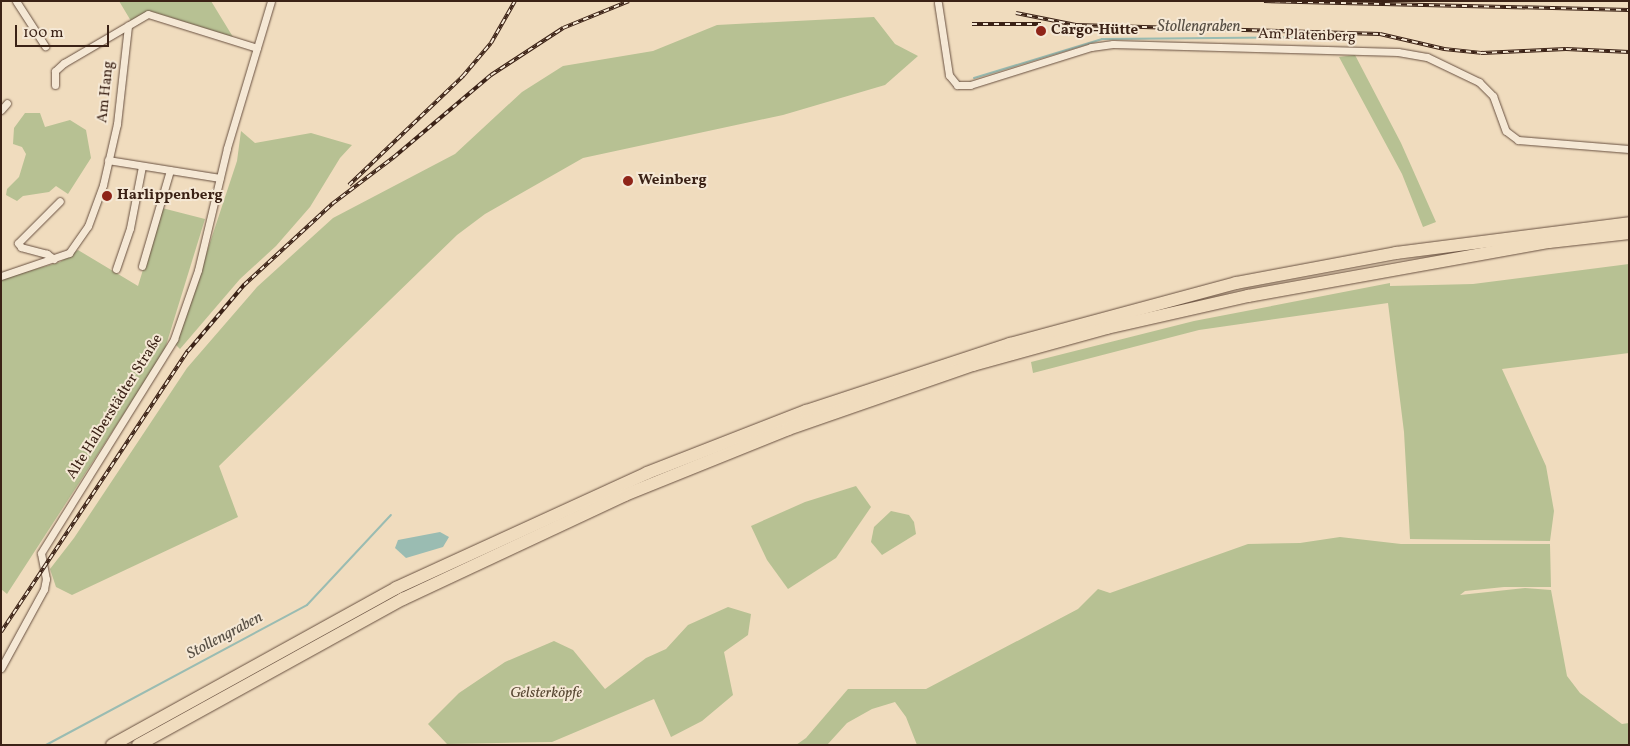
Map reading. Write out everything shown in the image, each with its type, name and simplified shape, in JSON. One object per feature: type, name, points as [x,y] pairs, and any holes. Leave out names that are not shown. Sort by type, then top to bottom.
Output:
[{"type":"highway","points":[[112,745],[396,588],[647,473],[806,411],[1002,346],[1236,283],[1396,253],[1629,223]]},
{"type":"highway","points":[[138,745],[403,599],[626,495],[788,429],[964,368],[1107,328],[1248,296],[1549,242],[1629,233]]},
{"type":"street","points":[[16,1],[45,46]]},
{"type":"street","name":"Alte Halberstädter Straße","points":[[1,668],[44,589],[46,578],[41,554],[174,339],[198,270],[220,178],[271,1]]},
{"type":"street","name":"Am Platenberg","points":[[938,3],[952,80],[956,84],[970,85],[1091,47],[1113,44],[1398,52],[1427,57],[1479,82],[1493,96],[1506,131],[1518,140],[1629,149]]},
{"type":"street","name":"Am Hang","points":[[55,85],[54,76],[58,67],[152,14],[257,48]]},
{"type":"street","name":"Am Hang","points":[[1,276],[54,259],[75,248],[88,226],[117,124],[128,26]]},
{"type":"street","points":[[1,110],[7,103]]},
{"type":"street","points":[[108,160],[220,178]]},
{"type":"street","points":[[116,269],[130,228],[142,166]]},
{"type":"street","points":[[142,266],[170,170]]},
{"type":"street","points":[[54,259],[48,254],[21,248],[18,243],[60,201]]},
{"type":"green space","points":[[119,1],[211,1],[233,37],[150,11],[131,21]]},
{"type":"green space","points":[[874,17],[895,44],[918,56],[885,85],[783,115],[583,158],[485,214],[457,235],[219,466],[238,517],[72,595],[56,587],[50,569],[74,538],[187,368],[257,287],[333,218],[455,154],[522,92],[563,66],[653,51],[717,25]]},
{"type":"green space","points":[[1355,55],[1401,143],[1436,222],[1423,227],[1402,174],[1339,57]]},
{"type":"green space","points":[[25,113],[40,113],[45,127],[70,120],[86,130],[91,158],[68,194],[56,186],[49,192],[23,196],[17,201],[6,195],[7,189],[19,177],[26,154],[22,147],[13,144],[14,128]]},
{"type":"green space","points":[[241,131],[255,143],[311,133],[352,145],[340,158],[310,207],[276,246],[240,279],[180,349],[176,345],[237,161]]},
{"type":"green space","points":[[162,208],[205,219],[164,352],[7,594],[1,589],[1,279],[60,262],[78,250],[138,286]]},
{"type":"green space","points":[[1629,264],[1629,353],[1502,369],[1546,466],[1554,511],[1550,541],[1410,539],[1404,432],[1388,303],[1199,330],[1033,373],[1031,362],[1194,321],[1390,283],[1390,286],[1473,284]]},
{"type":"green space","points":[[856,486],[871,507],[836,558],[788,589],[767,560],[751,526],[805,502]]},
{"type":"green space","points":[[891,511],[909,515],[914,522],[916,534],[882,555],[871,542],[874,527]]},
{"type":"green space","points":[[1340,537],[1401,544],[1550,544],[1551,587],[1504,587],[1465,591],[1460,595],[1525,588],[1551,590],[1567,676],[1580,693],[1622,724],[1629,723],[1629,745],[917,745],[906,717],[895,702],[872,709],[847,723],[827,745],[796,745],[806,738],[848,689],[926,689],[1078,609],[1098,589],[1110,593],[1248,544],[1300,543]]},
{"type":"green space","name":"Gelsterköpfe","points":[[728,607],[751,614],[748,635],[724,652],[733,695],[702,721],[671,737],[654,699],[552,742],[447,744],[428,724],[459,693],[505,662],[554,641],[573,650],[605,689],[646,658],[666,649],[688,625]]},
{"type":"water","points":[[440,532],[449,537],[443,547],[406,558],[395,548],[398,540]]},
{"type":"waterway","name":"Stollengraben","points":[[974,78],[1102,39],[1339,37]]},
{"type":"waterway","name":"Stollengraben","points":[[46,745],[307,605],[391,515]]},
{"type":"railway","points":[[349,185],[463,76],[491,43],[515,1]]},
{"type":"railway","points":[[1,632],[188,351],[244,285],[332,204],[394,157],[491,75],[563,28],[629,1]]},
{"type":"railway","points":[[1264,1],[1629,10]]},
{"type":"railway","points":[[1016,13],[1076,25],[1380,34],[1444,49],[1481,53],[1566,49],[1629,52]]},
{"type":"railway","points":[[972,24],[1041,24]]},
{"type":"place","name":"Cargo-Hütte","points":[[1041,31]]},
{"type":"place","name":"Weinberg","points":[[628,181]]},
{"type":"place","name":"Harlippenberg","points":[[107,196]]}]
